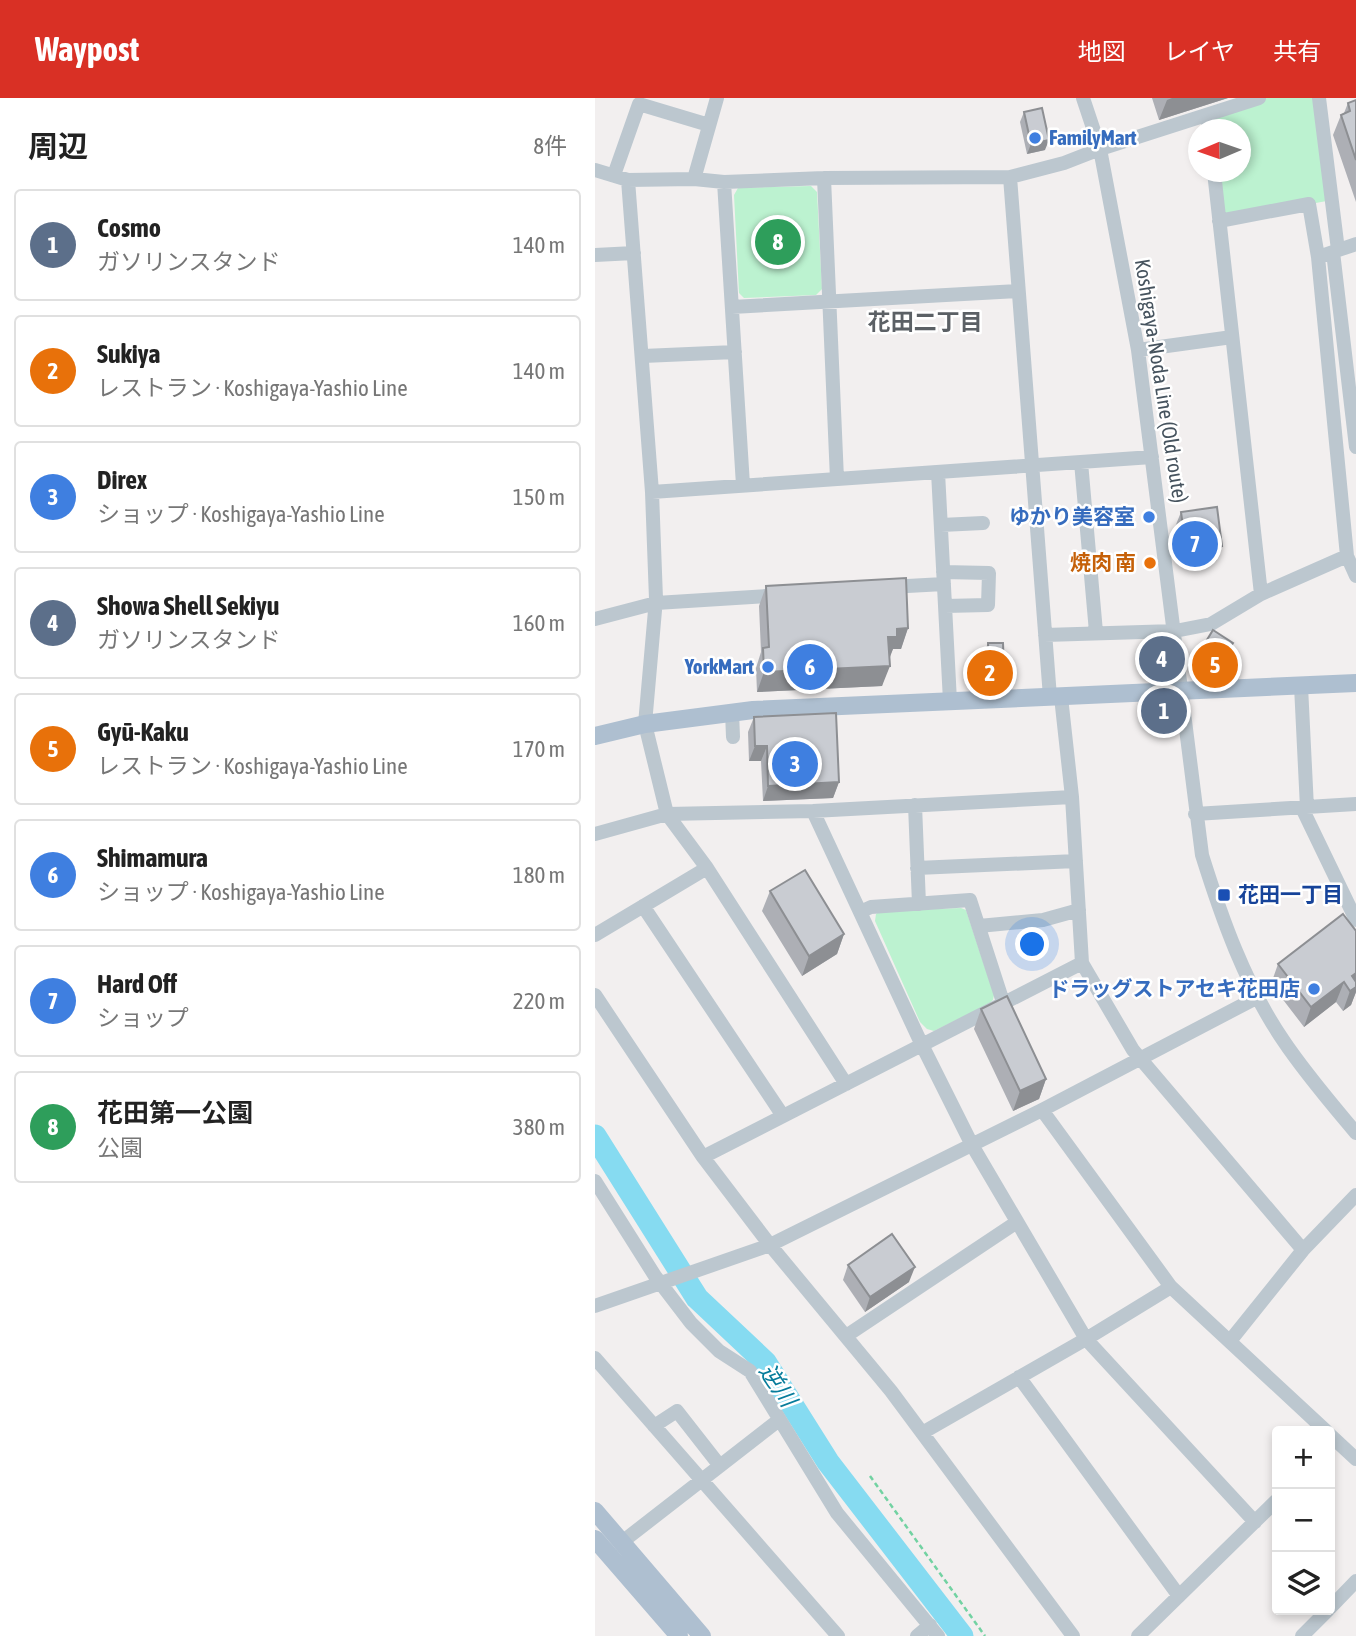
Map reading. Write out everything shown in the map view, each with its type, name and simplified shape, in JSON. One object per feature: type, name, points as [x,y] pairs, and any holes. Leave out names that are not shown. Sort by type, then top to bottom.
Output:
[{"type":"main road","points":[[595,736],[645,724],[732,712],[1356,683]]},
{"type":"main road","points":[[595,1511],[702,1636]]},
{"type":"main road","points":[[595,1539],[679,1636]]},
{"type":"street","points":[[694,179],[717,98]]},
{"type":"street","name":"Koshigaya-Noda Line (Old route)","points":[[1083,98],[1100,149],[1138,350],[1202,855],[1218,906],[1258,997],[1283,1040],[1356,1133]]},
{"type":"street","points":[[1214,119],[1259,98]]},
{"type":"street","points":[[1319,98],[1347,556],[1356,575]]},
{"type":"street","points":[[614,175],[639,104],[709,125]]},
{"type":"street","points":[[595,170],[628,180],[694,179],[724,182],[824,178],[1010,177],[1064,163],[1100,149],[1188,127]]},
{"type":"street","points":[[1010,177],[1045,635],[1072,797],[1082,963],[1133,1050],[1303,1250]]},
{"type":"street","points":[[824,178],[838,479]]},
{"type":"street","points":[[628,180],[643,356],[656,603],[645,724],[667,814],[707,868],[846,1084]]},
{"type":"street","points":[[724,182],[743,485]]},
{"type":"street","points":[[1215,182],[1261,594]]},
{"type":"street","points":[[1219,221],[1309,204],[1330,253],[1356,447]]},
{"type":"street","points":[[1330,253],[1356,244]]},
{"type":"street","points":[[595,255],[634,253]]},
{"type":"street","points":[[732,307],[1019,291]]},
{"type":"street","points":[[1138,350],[1232,337]]},
{"type":"street","points":[[643,356],[735,352]]},
{"type":"street","points":[[652,492],[1152,457]]},
{"type":"street","points":[[1081,462],[1096,632]]},
{"type":"street","points":[[938,472],[950,701]]},
{"type":"street","points":[[941,525],[983,523]]},
{"type":"street","points":[[1045,635],[1175,631],[1211,624],[1261,594],[1347,556]]},
{"type":"street","points":[[875,588],[989,573],[988,605],[945,606]]},
{"type":"street","points":[[595,619],[656,603],[793,594]]},
{"type":"street","points":[[1301,686],[1305,808],[1356,920]]},
{"type":"street","points":[[732,712],[733,737]]},
{"type":"street","points":[[595,834],[693,807],[813,811],[1072,797]]},
{"type":"street","points":[[1195,814],[1356,804]]},
{"type":"street","points":[[915,805],[919,904]]},
{"type":"street","points":[[813,811],[921,1043],[972,1145],[1086,1339],[1255,1522]]},
{"type":"street","points":[[917,868],[1076,861]]},
{"type":"street","points":[[595,935],[707,868]]},
{"type":"street","points":[[860,912],[871,907],[970,900],[1003,1002]]},
{"type":"street","points":[[643,906],[783,1116]]},
{"type":"street","points":[[979,926],[1043,920],[1079,910]]},
{"type":"street","points":[[703,1157],[921,1043],[1082,963]]},
{"type":"street","points":[[595,995],[703,1157],[770,1245],[922,1433],[1073,1636]]},
{"type":"street","points":[[595,1306],[770,1245],[1042,1110],[1258,997]]},
{"type":"street","points":[[1042,1110],[1171,1287],[1318,1426]]},
{"type":"street","points":[[595,1181],[666,1282],[691,1323],[719,1351],[750,1371],[837,1513],[934,1631],[917,1636]]},
{"type":"street","points":[[1230,1340],[1303,1250],[1356,1195]]},
{"type":"street","points":[[845,1336],[1017,1222]]},
{"type":"street","points":[[922,1433],[1171,1287]]},
{"type":"street","points":[[595,1358],[838,1636]]},
{"type":"street","points":[[1019,1377],[1179,1596]]},
{"type":"street","points":[[654,1426],[677,1411],[720,1466]]},
{"type":"street","points":[[622,1542],[779,1420]]},
{"type":"street","points":[[1335,1442],[1356,1459]]},
{"type":"street","points":[[1137,1636],[1272,1505]]},
{"type":"street","points":[[1335,1603],[1356,1581]]},
{"type":"street","points":[[1302,1636],[1323,1615]]},
{"type":"path","points":[[870,1476],[985,1636]]},
{"type":"green space","points":[[1259,98],[1319,98],[1332,200],[1219,221],[1215,182],[1251,182],[1251,119],[1208,119],[1207,115]]},
{"type":"green space","points":[[811,186],[817,192],[822,289],[816,295],[744,298],[739,293],[734,195],[738,188]]},
{"type":"green space","points":[[966,910],[994,995],[993,1000],[934,1031],[927,1029],[920,1022],[875,921],[876,914],[881,911]]},
{"type":"building","points":[[1356,100],[1356,160],[1341,115],[1350,111],[1348,103]]},
{"type":"building","points":[[1042,108],[1049,140],[1031,144],[1024,112]]},
{"type":"building","points":[[1217,507],[1222,546],[1186,550],[1181,512]]},
{"type":"building","points":[[906,578],[908,628],[897,629],[897,637],[888,637],[890,666],[764,672],[763,648],[769,647],[766,586]]},
{"type":"building","points":[[1213,630],[1233,643],[1221,661],[1202,648]]},
{"type":"building","points":[[988,643],[1003,643],[1004,670],[989,670]]},
{"type":"building","points":[[836,713],[839,782],[768,786],[767,746],[755,746],[754,717]]},
{"type":"building","points":[[805,870],[844,934],[809,956],[770,891]]},
{"type":"building","points":[[1343,914],[1356,931],[1356,973],[1352,976],[1356,987],[1350,991],[1344,982],[1311,1007],[1278,964]]},
{"type":"building","points":[[1007,996],[1046,1079],[1020,1091],[981,1009]]},
{"type":"building","points":[[892,1234],[915,1267],[870,1297],[848,1265]]},
{"type":"waterway","name":"逆川","points":[[595,1136],[697,1298],[765,1362],[828,1462],[962,1636]]},
{"type":"place","name":"FamilyMart","points":[[1035,138]]},
{"type":"place","name":"花田第一公園","points":[[778,242]]},
{"type":"place","name":"ゆかり美容室","points":[[1149,517]]},
{"type":"place","name":"Hard Off","points":[[1195,544]]},
{"type":"place","name":"焼肉 南","points":[[1150,563]]},
{"type":"place","name":"Showa Shell Sekiyu","points":[[1162,659]]},
{"type":"place","name":"Gyū-Kaku","points":[[1215,665]]},
{"type":"place","name":"YorkMart","points":[[768,667]]},
{"type":"place","name":"Shimamura","points":[[810,667]]},
{"type":"place","name":"Sukiya","points":[[990,673]]},
{"type":"place","name":"Cosmo","points":[[1164,711]]},
{"type":"place","name":"Direx","points":[[795,764]]},
{"type":"place","name":"花田一丁目","points":[[1224,895]]},
{"type":"place","name":"ドラッグストアセキ花田店","points":[[1314,989]]},
{"type":"district","name":"花田二丁目","points":[[925,322]]}]
